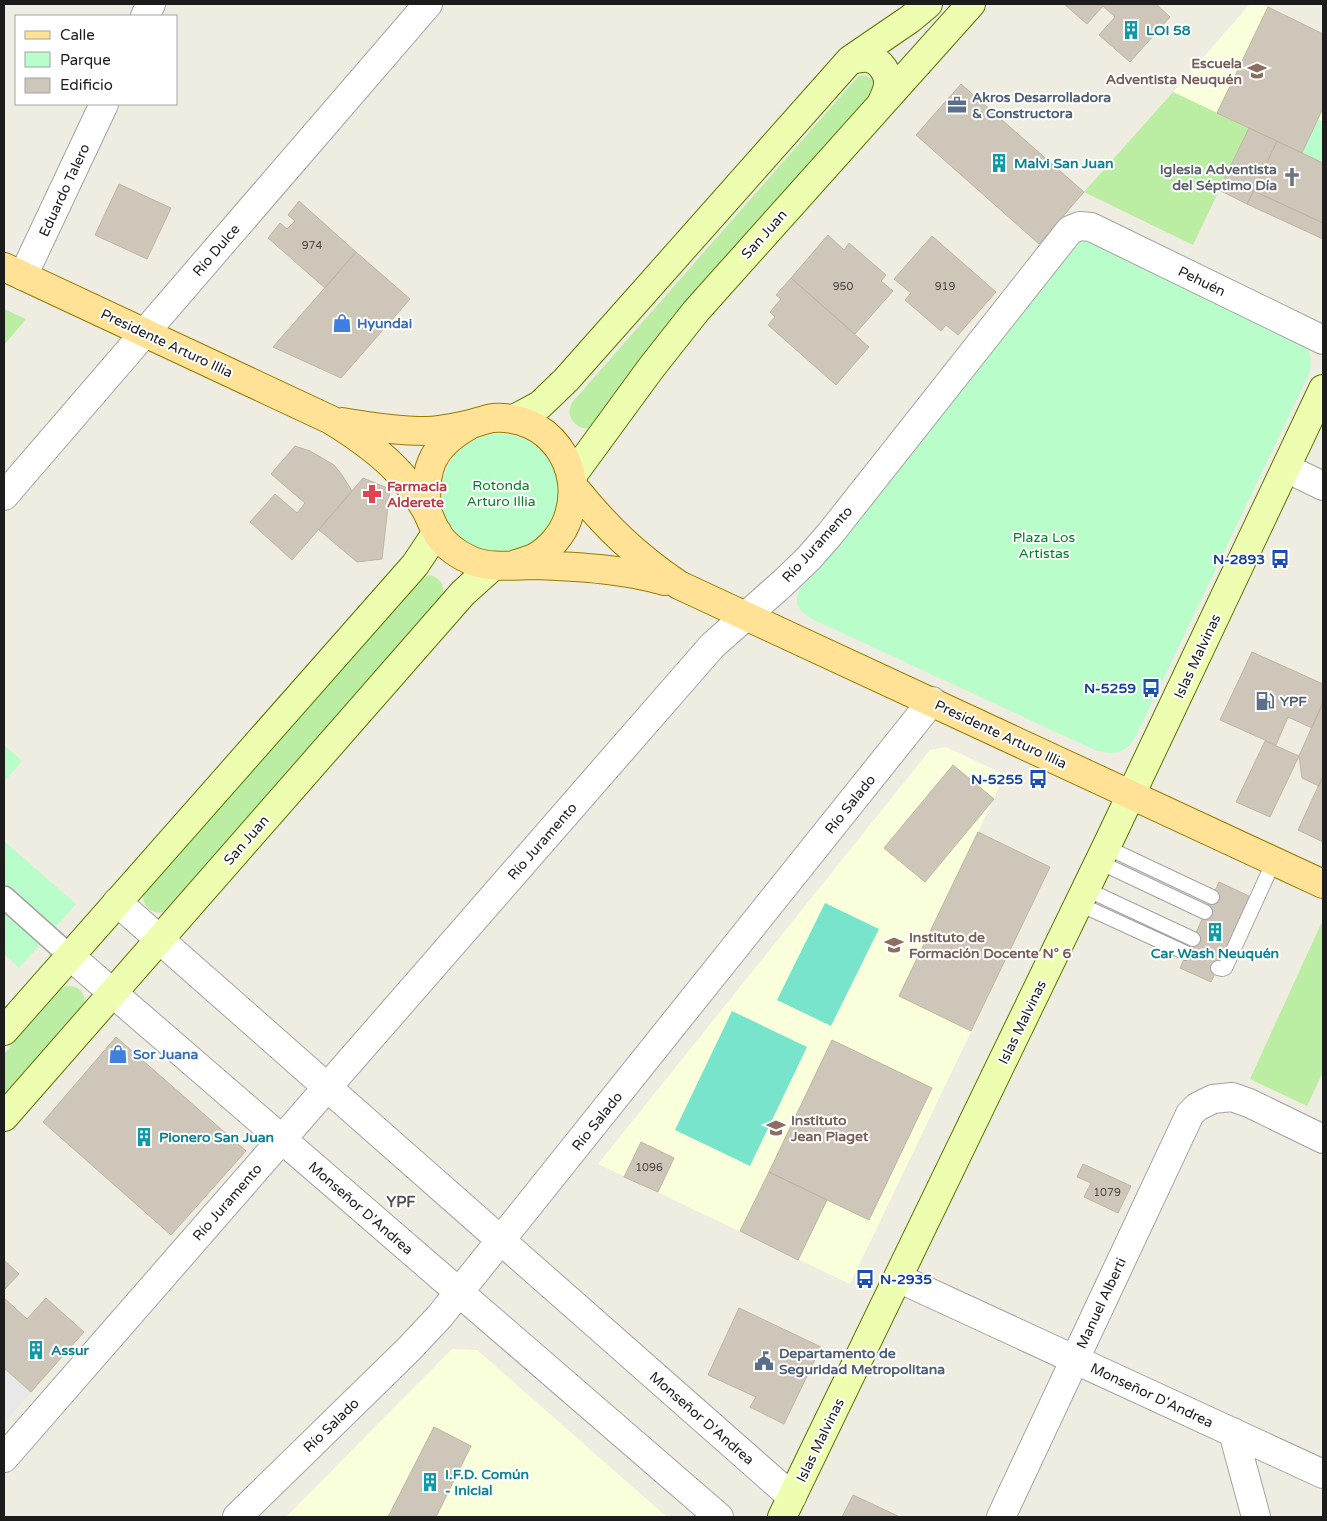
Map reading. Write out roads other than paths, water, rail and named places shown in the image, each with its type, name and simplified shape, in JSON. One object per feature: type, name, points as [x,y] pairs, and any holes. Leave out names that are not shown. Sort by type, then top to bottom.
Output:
[{"type":"main road","points":[[514,419],[540,405],[566,380],[899,4]]},
{"type":"main road","points":[[850,60],[910,19],[928,4]]},
{"type":"main road","name":"San Juan","points":[[572,481],[651,368],[696,311],[971,4]]},
{"type":"main road","points":[[850,60],[870,58],[883,67],[888,83],[881,104]]},
{"type":"main road","name":"Presidente Arturo Illia","points":[[13,272],[331,420],[387,460],[412,488],[432,522],[452,550],[471,561],[504,565],[618,570],[679,584]]},
{"type":"main road","name":"Islas Malvinas","points":[[787,1507],[1132,794],[1323,389]]},
{"type":"main road","name":"Presidente Arturo Illia","points":[[331,420],[382,429],[428,431],[448,429],[492,418],[514,419],[534,426],[551,439],[564,456],[572,481],[572,507],[565,527],[552,544],[535,557],[504,565]]},
{"type":"main road","name":"Presidente Arturo Illia","points":[[432,522],[425,491],[429,470],[438,450],[453,434],[471,424]]},
{"type":"main road","name":"Presidente Arturo Illia","points":[[572,481],[598,516],[614,533],[657,570],[679,584],[1323,884]]},
{"type":"main road","points":[[4,1031],[415,565],[432,522]]},
{"type":"main road","name":"San Juan","points":[[4,1117],[463,593],[504,565]]},
{"type":"street","name":"Río Dulce","points":[[4,496],[428,4]]},
{"type":"street","name":"Eduardo Talero","points":[[13,272],[103,105]]},
{"type":"street","name":"Pehuén","points":[[1080,226],[1097,230],[1323,340]]},
{"type":"street","name":"Río Juramento","points":[[4,1458],[712,646],[796,571],[830,534],[1066,234],[1080,226]]},
{"type":"street","points":[[1286,468],[1323,486]]},
{"type":"street","name":"Río Salado","points":[[237,1517],[408,1350],[440,1316],[932,701]]},
{"type":"street","name":"Monseñor D'Andrea","points":[[4,898],[719,1517]]},
{"type":"street","name":"Monseñor D'Andrea","points":[[118,902],[502,1240],[787,1507]]},
{"type":"street","name":"Manuel Alberti","points":[[1000,1517],[1190,1114],[1197,1107],[1213,1099],[1232,1097],[1323,1139]]},
{"type":"street","name":"Monseñor D'Andrea","points":[[898,1278],[1323,1474]]},
{"type":"street","points":[[1233,1432],[1256,1517]]},
{"type":"lane","points":[[1102,855],[1212,897]]},
{"type":"lane","points":[[1102,855],[1205,912]]},
{"type":"lane","points":[[1218,968],[1224,969],[1240,927],[1274,861]]},
{"type":"lane","points":[[1082,897],[1193,939]]},
{"type":"lane","points":[[1082,897],[1186,953]]},
{"type":"place","name":"LOI 58","points":[[1131,30]]},
{"type":"place","name":"Escuela Adventista Neuquén","points":[[1257,71]]},
{"type":"place","name":"Akros Desarrolladora & Constructora","points":[[957,105]]},
{"type":"place","name":"Malvi San Juan","points":[[999,163]]},
{"type":"place","name":"Iglesia Adventista del Séptimo Día","points":[[1292,177]]},
{"type":"place","name":"Hyundai","points":[[342,323]]},
{"type":"place","name":"Farmacia Alderete","points":[[372,494]]},
{"type":"place","name":"N-2893","points":[[1280,559]]},
{"type":"place","name":"N-5259","points":[[1151,688]]},
{"type":"place","name":"YPF","points":[[1265,701]]},
{"type":"place","name":"N-5255","points":[[1038,779]]},
{"type":"place","name":"Car Wash Neuquén","points":[[1215,932]]},
{"type":"place","name":"Instituto de Formación Docente N° 6","points":[[894,945]]},
{"type":"place","name":"Sor Juana","points":[[118,1054]]},
{"type":"place","name":"Instituto Jean Piaget","points":[[776,1128]]},
{"type":"place","name":"Pionero San Juan","points":[[144,1137]]},
{"type":"place","name":"N-2935","points":[[865,1279]]},
{"type":"place","name":"Assur","points":[[36,1350]]},
{"type":"place","name":"Departamento de Seguridad Metropolitana","points":[[764,1361]]},
{"type":"place","name":"I.F.D. Común - Inicial","points":[[430,1482]]},
{"type":"district","name":"YPF","points":[[401,1202]]},
{"type":"park label","name":"Rotonda Arturo Illia","points":[[501,494]]},
{"type":"park label","name":"Plaza Los Artistas","points":[[1044,546]]}]
